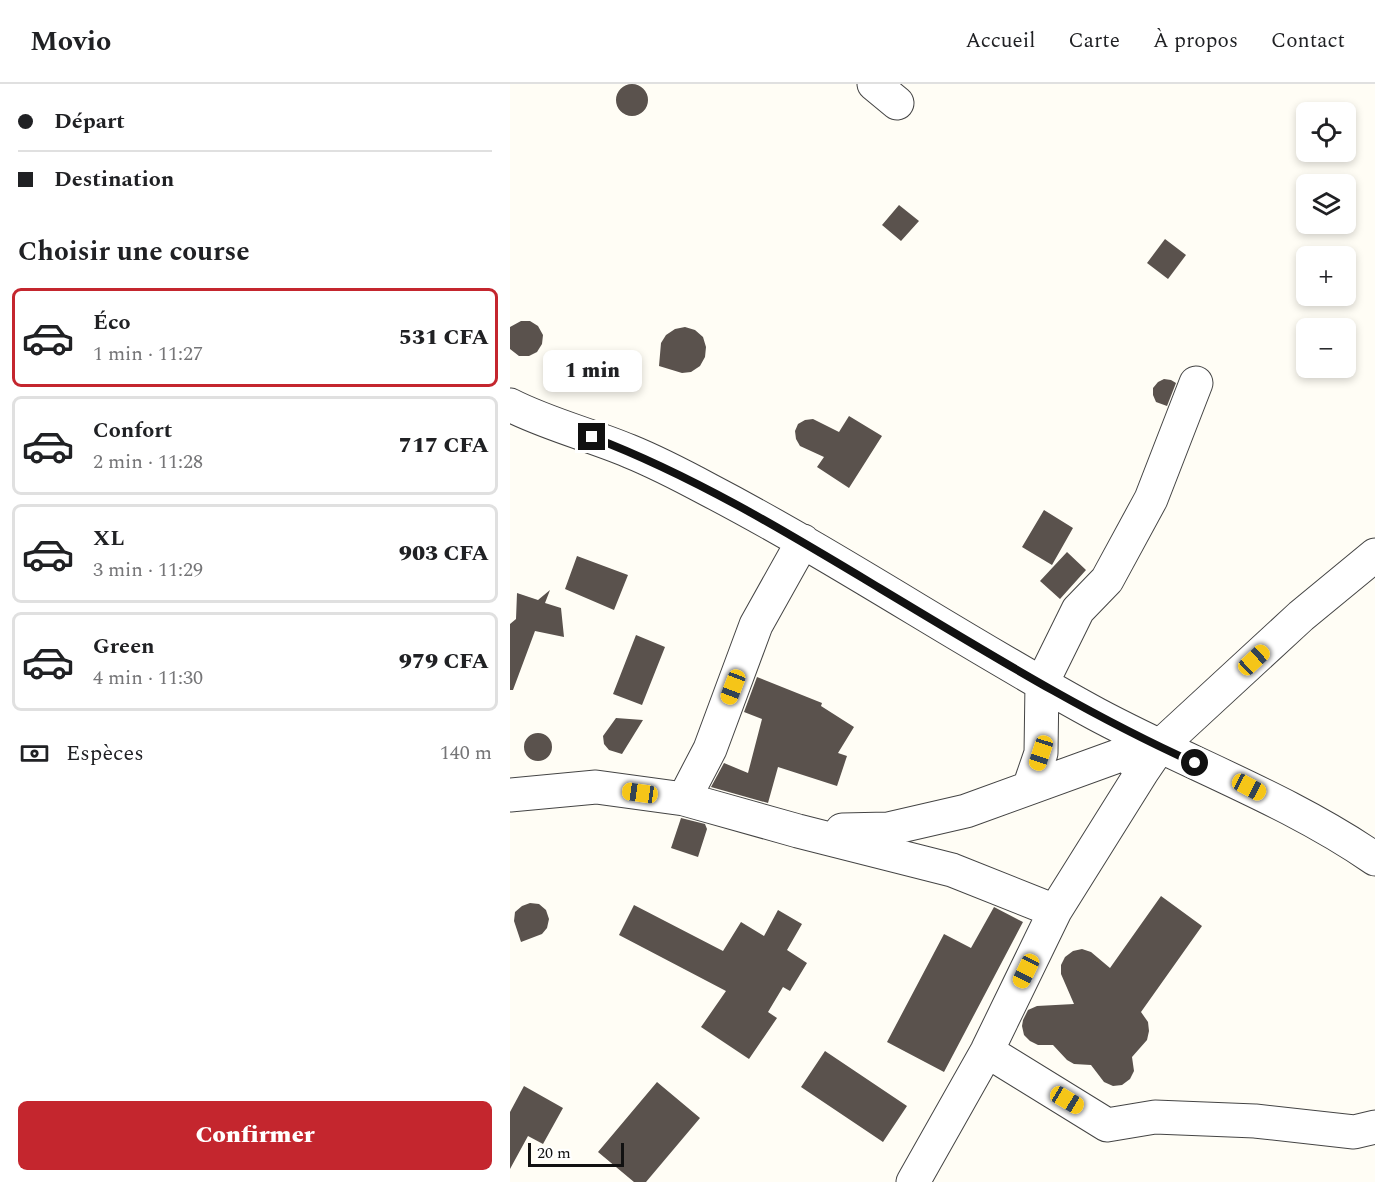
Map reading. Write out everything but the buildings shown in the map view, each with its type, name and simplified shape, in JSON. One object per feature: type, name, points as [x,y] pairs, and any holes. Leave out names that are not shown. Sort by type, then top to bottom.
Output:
[{"type":"street","points":[[1029,788],[1041,753],[1042,683],[1078,610],[1107,580],[1151,499],[1196,383]]},
{"type":"street","points":[[510,405],[632,452],[708,489],[802,541],[1042,683],[1150,759]]},
{"type":"street","points":[[684,799],[710,748],[756,625],[802,541]]},
{"type":"street","points":[[913,1182],[987,1051],[1055,910],[1150,759],[1301,616],[1375,555]]},
{"type":"street","points":[[798,831],[888,829],[966,811],[1126,753],[1249,787],[1340,835],[1375,859]]},
{"type":"street","points":[[510,795],[596,787],[684,799],[952,870],[1055,910]]},
{"type":"street","points":[[987,1051],[1107,1125],[1155,1117],[1255,1121],[1353,1132],[1375,1127]]},
{"type":"route","points":[[592,437],[632,452],[708,489],[802,541],[939,624],[1095,713],[1195,763]]}]
